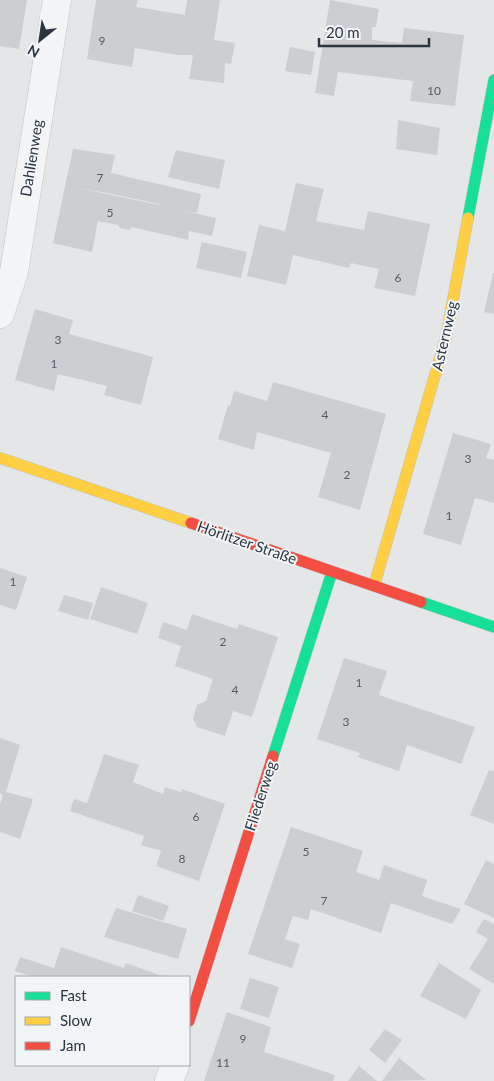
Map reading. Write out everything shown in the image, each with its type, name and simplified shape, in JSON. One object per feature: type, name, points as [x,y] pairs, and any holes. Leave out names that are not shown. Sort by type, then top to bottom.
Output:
[{"type":"street","name":"Dahlienweg","points":[[0,314],[14,272],[57,0]]},
{"type":"street","name":"Asternweg","points":[[374,586],[446,337],[494,80]]},
{"type":"street","name":"Hörlitzer Straße","points":[[0,458],[494,627]]},
{"type":"street","name":"Fliederweg","points":[[190,1018],[332,572]]},
{"type":"street","points":[[169,1081],[175,1066]]},
{"type":"building","points":[[0,0],[27,0],[19,49],[0,46]]},
{"type":"building","points":[[96,0],[138,0],[136,7],[185,15],[187,0],[220,0],[214,40],[235,43],[231,64],[225,63],[224,83],[189,79],[193,55],[178,55],[135,48],[132,67],[87,59]]},
{"type":"building","points":[[330,0],[379,9],[376,27],[372,27],[372,40],[402,43],[404,28],[464,35],[455,106],[410,101],[413,81],[338,72],[334,96],[315,93]]},
{"type":"building","points":[[290,47],[315,52],[311,75],[285,71]]},
{"type":"building","points":[[398,120],[440,128],[437,155],[396,149]]},
{"type":"building","points":[[73,149],[115,155],[111,173],[201,194],[197,213],[180,210],[216,218],[212,236],[189,231],[188,240],[132,227],[129,230],[120,228],[118,225],[98,221],[92,252],[53,243]],"holes":[[[78,188],[159,204],[159,205]]]},
{"type":"building","points":[[176,150],[225,160],[219,189],[168,177]]},
{"type":"building","points":[[296,183],[324,189],[316,221],[364,230],[368,211],[430,224],[415,296],[374,288],[379,269],[351,263],[349,268],[293,255],[286,285],[247,276],[259,225],[285,231]]},
{"type":"building","points":[[202,242],[247,252],[241,278],[196,268]]},
{"type":"building","points":[[494,273],[494,314],[484,312]]},
{"type":"building","points":[[35,309],[73,320],[69,334],[153,357],[141,405],[104,395],[107,386],[58,374],[54,391],[15,380]]},
{"type":"building","points":[[273,382],[386,414],[360,510],[318,497],[331,453],[257,432],[254,450],[218,439],[234,391],[267,401]]},
{"type":"building","points":[[453,433],[491,444],[486,458],[494,460],[494,503],[475,498],[461,545],[423,534]]},
{"type":"building","points":[[0,568],[27,577],[16,610],[0,605]]},
{"type":"building","points":[[101,587],[148,603],[137,634],[90,619]]},
{"type":"building","points":[[64,595],[93,603],[88,620],[58,611]]},
{"type":"building","points":[[192,614],[237,629],[239,624],[278,637],[252,717],[233,711],[225,736],[197,727],[193,719],[197,705],[206,701],[213,679],[175,666],[181,646],[158,638],[163,622],[187,630]]},
{"type":"building","points":[[344,658],[387,671],[379,695],[475,727],[461,764],[407,745],[399,771],[358,757],[360,753],[317,739]]},
{"type":"building","points":[[0,738],[20,745],[6,792],[33,799],[20,839],[0,832],[0,804],[3,795],[0,793]]},
{"type":"building","points":[[104,754],[139,765],[133,782],[163,794],[165,787],[181,792],[182,789],[225,804],[199,881],[156,866],[161,851],[141,845],[144,836],[70,811],[74,799],[87,803]]},
{"type":"building","points":[[489,770],[494,771],[494,824],[470,815]]},
{"type":"building","points":[[291,827],[363,851],[356,872],[379,880],[384,865],[427,880],[422,896],[461,909],[452,924],[391,903],[381,933],[311,909],[308,920],[293,916],[285,939],[300,944],[292,968],[248,954]]},
{"type":"building","points":[[486,860],[494,864],[494,918],[464,904]]},
{"type":"building","points":[[138,895],[169,906],[163,921],[132,911]]},
{"type":"building","points":[[116,908],[187,929],[178,959],[104,937]]},
{"type":"building","points":[[484,919],[494,924],[494,984],[469,969],[488,939],[476,932]]},
{"type":"building","points":[[61,947],[124,968],[126,963],[162,976],[31,976],[15,971],[20,957],[54,968]]},
{"type":"building","points":[[439,963],[481,990],[466,1019],[420,996]]},
{"type":"building","points":[[250,978],[279,987],[269,1018],[240,1009]]},
{"type":"building","points":[[227,1012],[271,1027],[264,1052],[335,1075],[333,1081],[204,1081]]},
{"type":"building","points":[[385,1029],[402,1040],[385,1063],[369,1050]]},
{"type":"building","points":[[399,1058],[426,1080],[382,1081]]},
{"type":"building","points":[[359,1066],[377,1081],[348,1081]]},
{"type":"traffic: fast","points":[[468,218],[494,80]]},
{"type":"traffic: fast","points":[[273,756],[332,572]]},
{"type":"traffic: fast","points":[[421,602],[494,627]]},
{"type":"traffic: slow","points":[[374,586],[446,337],[468,218]]},
{"type":"traffic: slow","points":[[0,458],[191,523]]},
{"type":"traffic: jam","points":[[191,523],[421,602]]},
{"type":"traffic: jam","points":[[190,1018],[273,756]]}]
